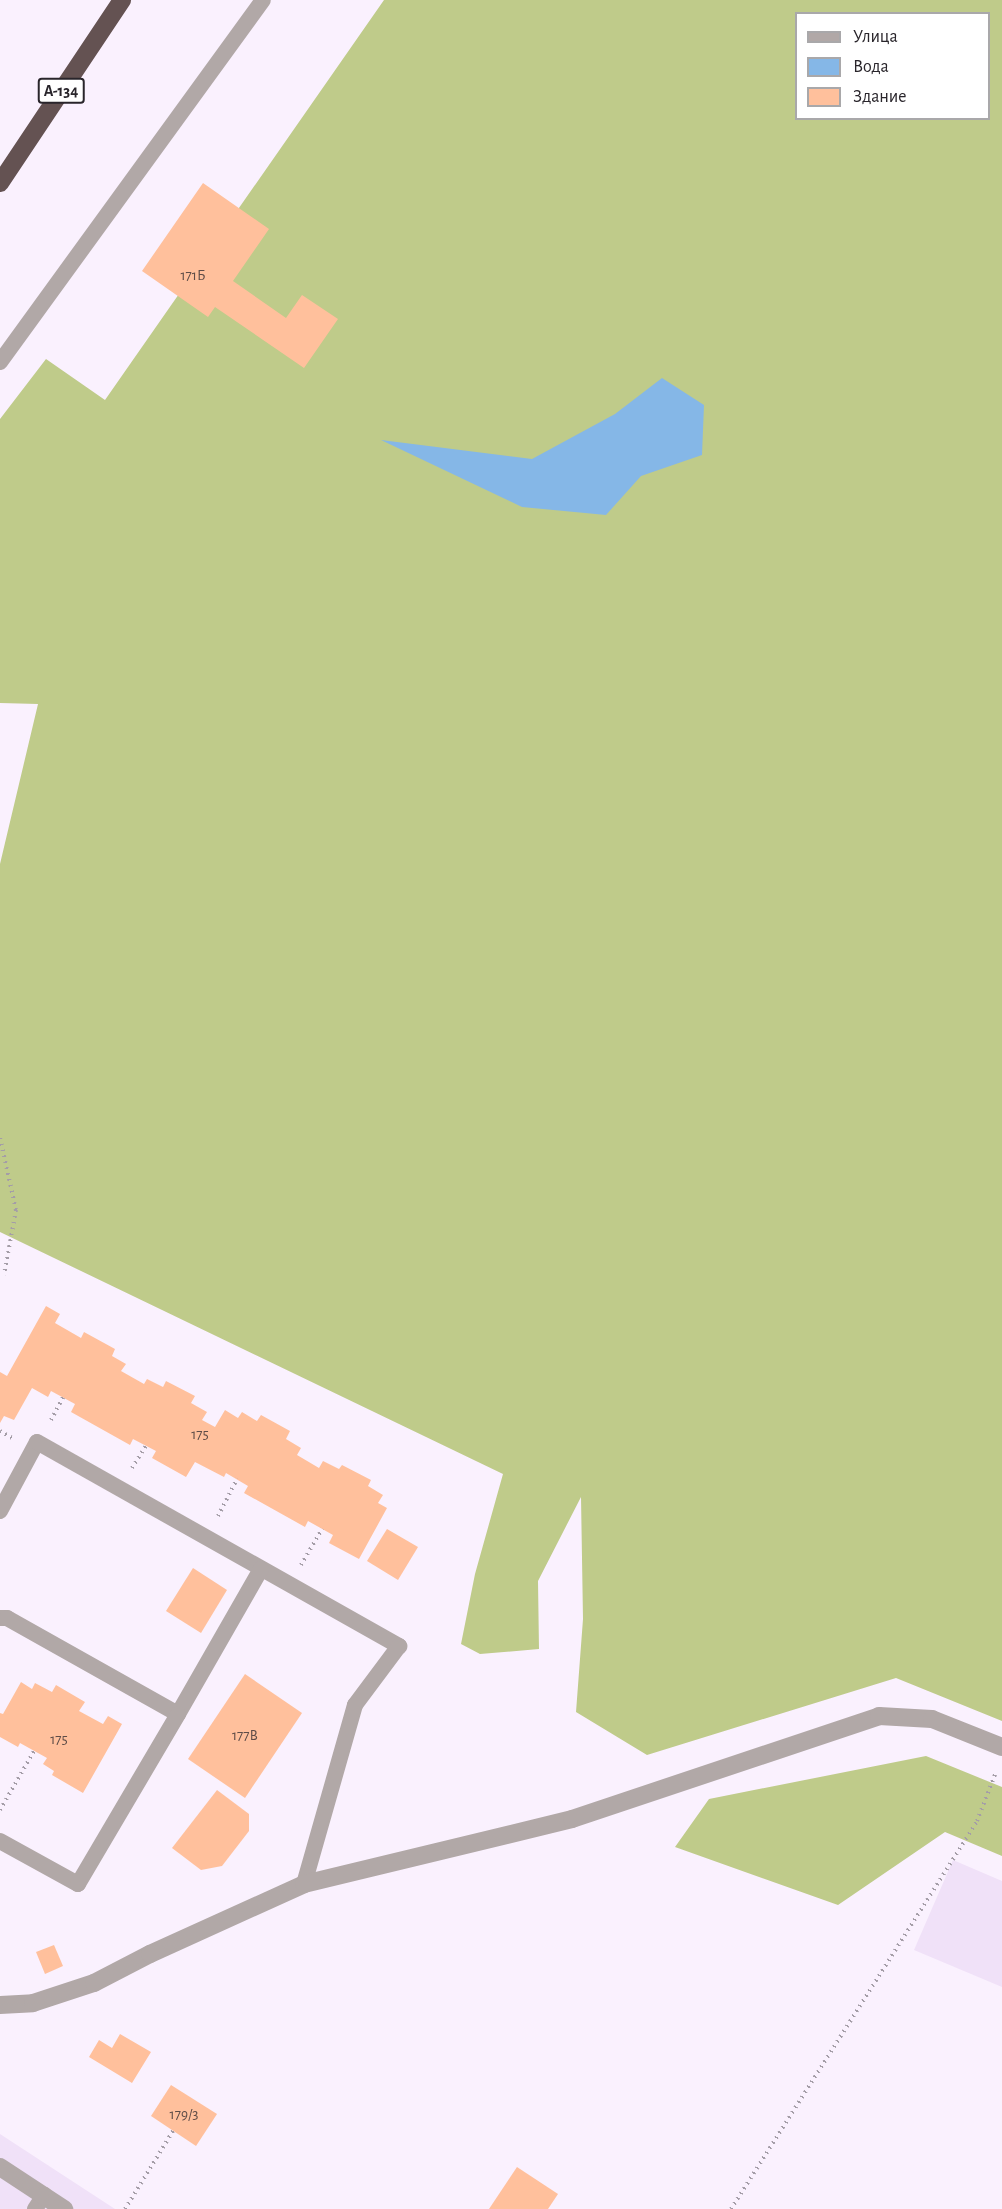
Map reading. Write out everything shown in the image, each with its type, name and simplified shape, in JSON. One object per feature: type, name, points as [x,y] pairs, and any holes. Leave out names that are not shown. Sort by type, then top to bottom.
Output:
[{"type":"highway","name":"А-134","points":[[0,183],[122,0]]},
{"type":"street","points":[[0,2005],[33,2003],[94,1983],[150,1954],[304,1884],[572,1819],[879,1716],[933,1719],[1002,1747]]},
{"type":"street","points":[[0,2167],[39,2202],[64,2209]]},
{"type":"lane","points":[[0,362],[263,0]]},
{"type":"lane","points":[[0,1511],[37,1442],[399,1646],[355,1705],[304,1884]]},
{"type":"lane","points":[[0,1841],[78,1884],[261,1569]]},
{"type":"lane","points":[[0,1618],[7,1618],[177,1714]]},
{"type":"path","points":[[0,1138],[16,1210],[4,1275]]},
{"type":"path","points":[[206,1539],[237,1479]]},
{"type":"path","points":[[290,1585],[322,1529]]},
{"type":"path","points":[[0,1810],[34,1751]]},
{"type":"path","points":[[731,2209],[977,1821],[998,1768]]},
{"type":"path","points":[[125,2209],[173,2131]]},
{"type":"shaded area","points":[[953,1860],[1002,1881],[1002,1987],[914,1950]]},
{"type":"shaded area","points":[[0,2134],[115,2209],[0,2209]]},
{"type":"green space","points":[[384,0],[1002,0],[1002,1721],[896,1678],[647,1755],[576,1712],[583,1619],[581,1497],[538,1581],[539,1649],[480,1654],[461,1644],[475,1574],[503,1474],[0,1232],[0,864],[38,704],[0,703],[0,419],[46,359],[105,400]]},
{"type":"green space","points":[[926,1756],[1002,1787],[1002,1856],[945,1832],[838,1905],[675,1847],[709,1799]]},
{"type":"water","points":[[662,378],[704,405],[702,455],[641,476],[606,515],[522,507],[381,440],[532,459],[615,414]]},
{"type":"building","points":[[203,183],[269,229],[233,281],[286,318],[302,295],[338,319],[304,368],[215,307],[208,317],[142,271]]},
{"type":"building","points":[[46,1306],[60,1314],[55,1323],[81,1338],[84,1332],[115,1349],[112,1356],[126,1364],[121,1371],[144,1384],[147,1379],[163,1387],[166,1381],[195,1396],[191,1403],[207,1412],[202,1420],[215,1427],[225,1410],[238,1418],[242,1412],[257,1421],[261,1415],[290,1431],[286,1439],[301,1448],[297,1455],[319,1468],[323,1461],[339,1469],[342,1465],[371,1480],[368,1486],[383,1495],[378,1503],[387,1508],[359,1559],[329,1543],[333,1535],[308,1521],[305,1527],[244,1493],[248,1486],[226,1473],[224,1477],[195,1462],[186,1477],[152,1458],[156,1451],[133,1439],[130,1445],[71,1412],[75,1404],[51,1391],[48,1397],[32,1388],[14,1420],[4,1416],[0,1423],[0,1372],[7,1376]]},
{"type":"building","points":[[387,1529],[418,1547],[398,1580],[367,1561]]},
{"type":"building","points":[[193,1568],[227,1590],[201,1633],[166,1611]]},
{"type":"building","points":[[245,1674],[302,1713],[245,1798],[188,1759]]},
{"type":"building","points":[[21,1682],[32,1689],[35,1683],[52,1692],[56,1685],[85,1702],[79,1711],[103,1724],[108,1716],[122,1724],[83,1793],[52,1775],[54,1771],[43,1764],[47,1758],[20,1743],[18,1747],[0,1737],[0,1713],[3,1714]]},
{"type":"building","points":[[217,1790],[249,1814],[249,1831],[222,1866],[201,1870],[172,1848]]},
{"type":"building","points":[[54,1945],[63,1966],[45,1974],[36,1952]]},
{"type":"building","points":[[120,2034],[151,2052],[132,2083],[89,2057],[99,2040],[112,2048]]},
{"type":"building","points":[[171,2085],[217,2114],[196,2146],[151,2116]]},
{"type":"building","points":[[517,2167],[558,2194],[548,2209],[489,2209]]}]
